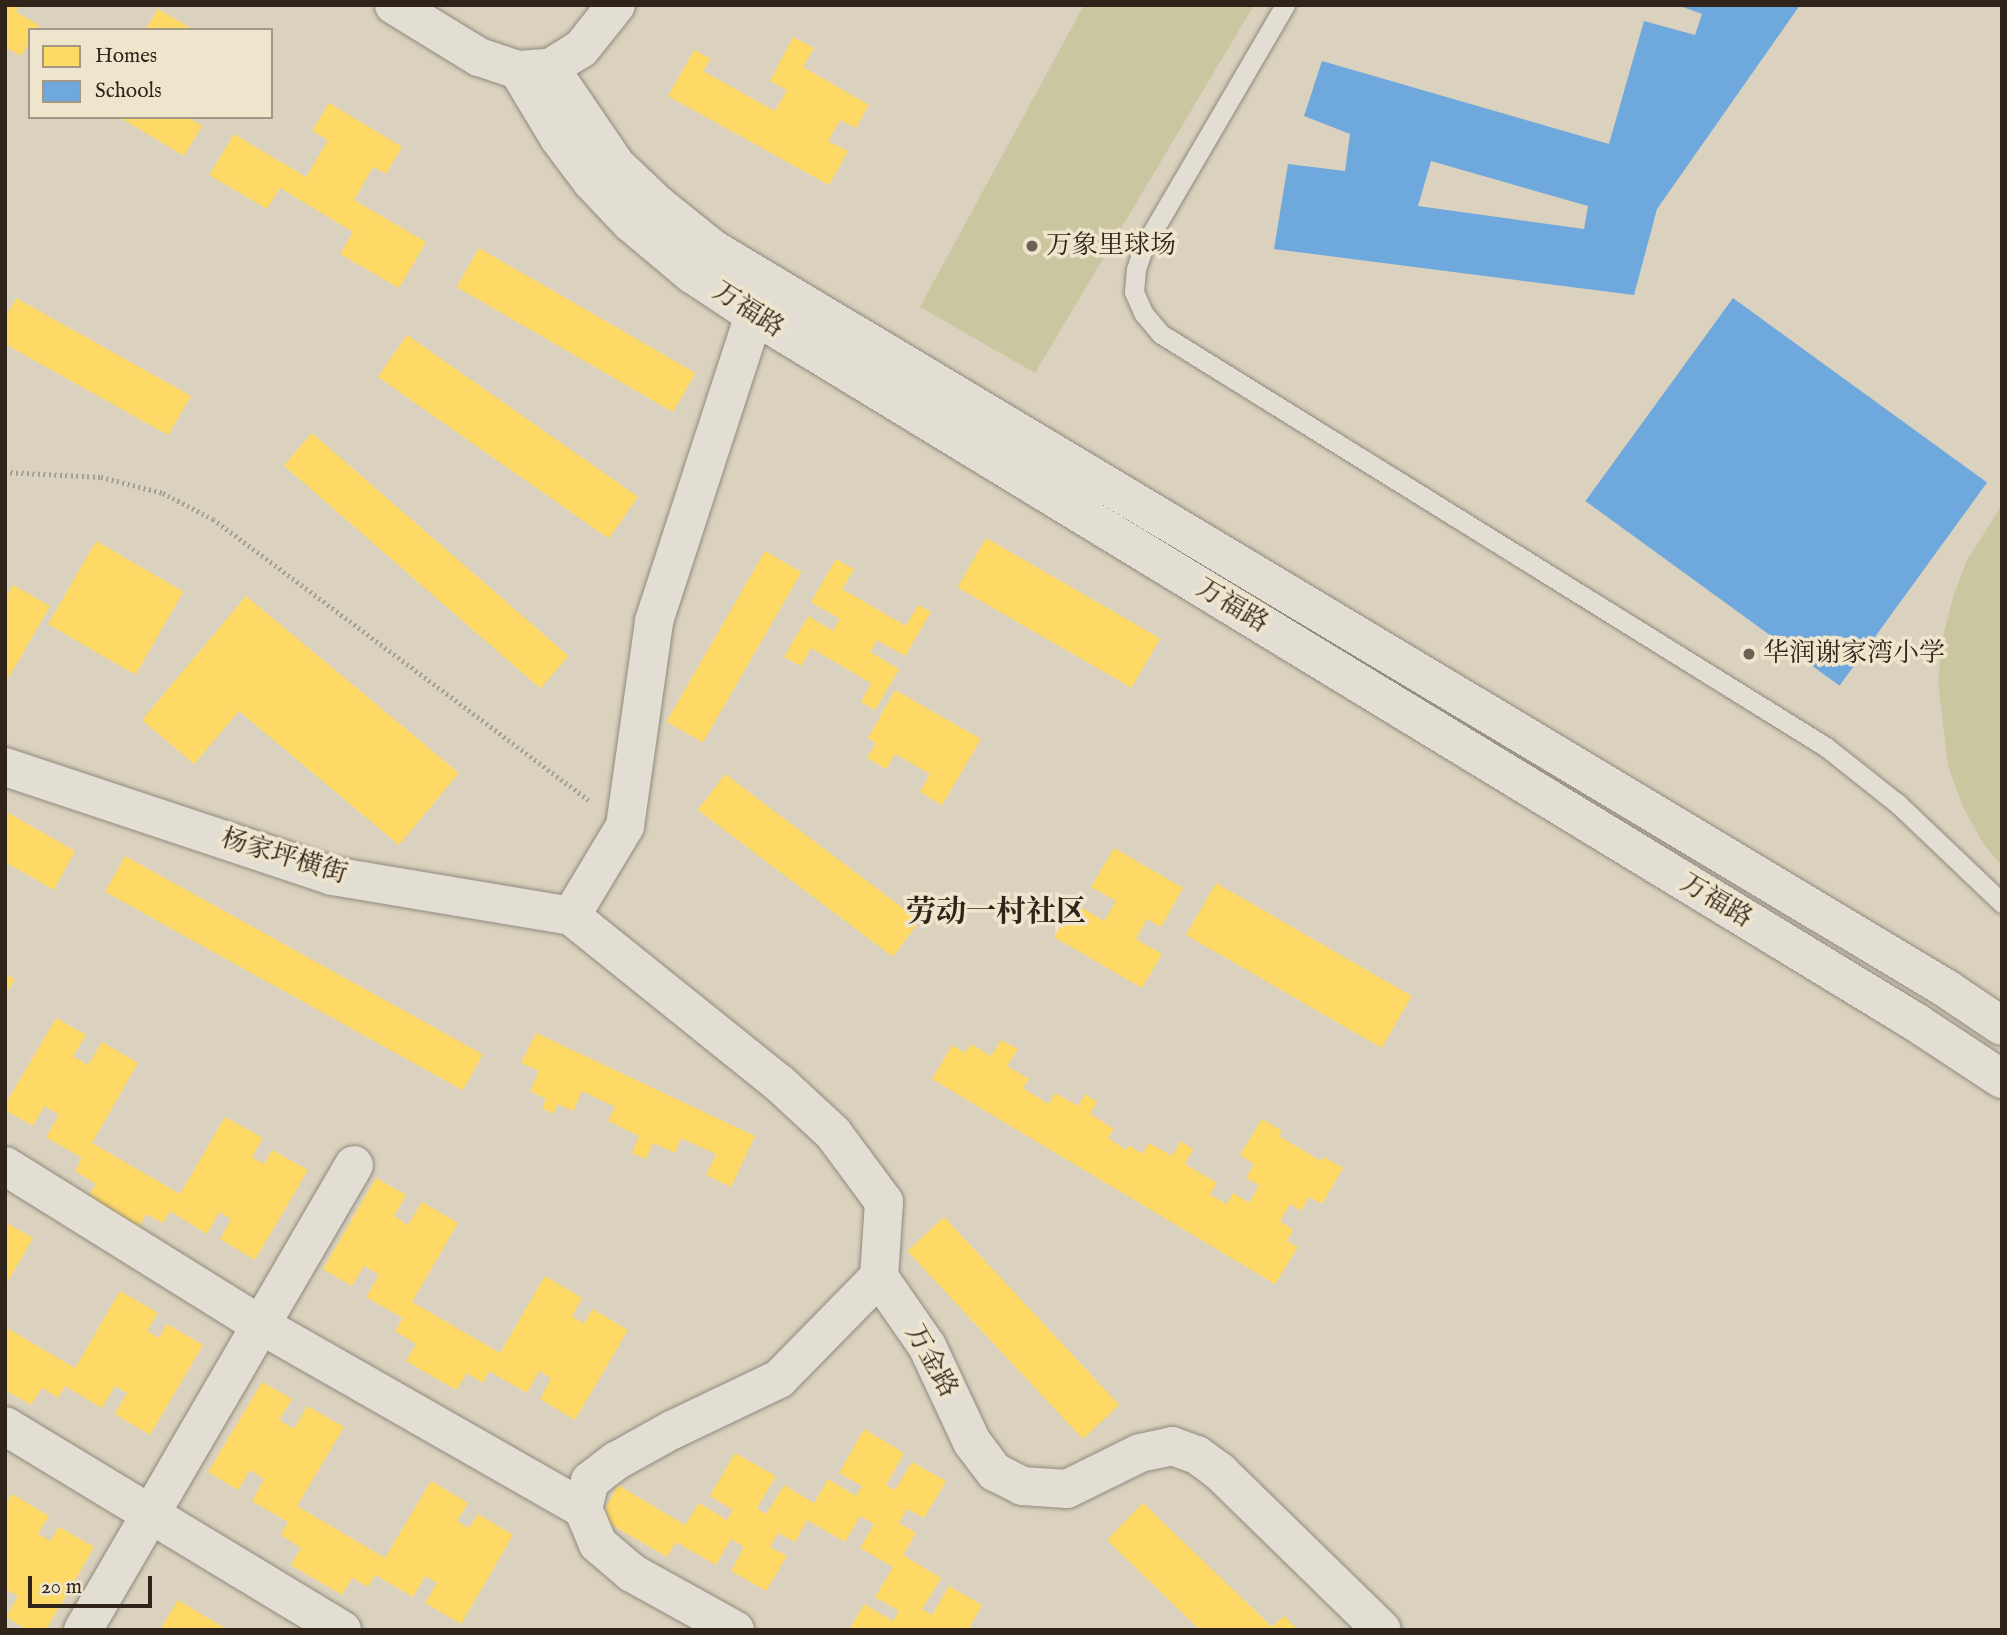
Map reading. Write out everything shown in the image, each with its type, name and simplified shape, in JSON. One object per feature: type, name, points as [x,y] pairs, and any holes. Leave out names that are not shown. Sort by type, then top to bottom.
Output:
[{"type":"street","points":[[394,5],[480,57],[534,69],[581,49],[616,5]]},
{"type":"street","name":"万福路","points":[[534,69],[559,138],[592,182],[692,274],[754,315],[1893,1009],[2002,1079]]},
{"type":"street","name":"万福路","points":[[534,69],[616,165],[657,204],[713,249],[1923,975],[2002,1026]]},
{"type":"street","points":[[583,1509],[590,1481],[616,1461],[672,1430],[779,1379],[879,1277],[884,1202],[833,1133],[779,1083],[571,916],[625,826],[654,621],[754,315]]},
{"type":"street","name":"杨家坪横街","points":[[5,767],[332,876],[571,916]]},
{"type":"street","points":[[83,1630],[354,1165]]},
{"type":"street","points":[[5,1166],[259,1324],[583,1509],[598,1544],[632,1573],[735,1630]]},
{"type":"street","name":"万金路","points":[[879,1277],[927,1346],[972,1441],[995,1472],[1022,1486],[1067,1489],[1140,1453],[1171,1446],[1197,1455],[1220,1472],[1382,1630]]},
{"type":"street","points":[[5,1426],[342,1630]]},
{"type":"lane","points":[[1285,5],[1143,248],[1136,269],[1134,292],[1144,314],[1161,334],[1826,747],[1898,804],[2002,903]]},
{"type":"path","points":[[5,472],[101,477],[163,494],[213,519],[625,826]]},
{"type":"shaded area","name":"万象里球场","points":[[1084,5],[1254,5],[1035,373],[920,307]]},
{"type":"shaded area","points":[[2002,505],[2002,866],[1984,845],[1963,807],[1948,766],[1938,682],[1942,640],[1953,597],[1967,560]]},
{"type":"building: Homes","points":[[5,5],[19,5],[16,12],[39,25],[37,28],[28,28],[28,44],[21,56],[5,47]]},
{"type":"building: Homes","points":[[158,9],[191,28],[146,28]]},
{"type":"building: Homes","points":[[793,37],[814,48],[803,67],[869,105],[856,128],[840,120],[828,141],[848,151],[829,185],[668,96],[694,50],[711,59],[703,71],[775,111],[787,90],[770,81]]},
{"type":"building: Homes","points":[[329,103],[402,147],[386,174],[373,167],[354,200],[426,242],[399,288],[340,254],[353,232],[280,188],[267,209],[209,175],[234,134],[306,177],[328,140],[312,131]]},
{"type":"building: Homes","points":[[122,119],[191,119],[202,126],[184,156]]},
{"type":"building: Homes","points":[[479,248],[696,373],[673,412],[456,287]]},
{"type":"building: Homes","points":[[16,298],[191,396],[168,435],[5,344],[5,318]]},
{"type":"building: Homes","points":[[407,335],[638,497],[609,539],[378,377]]},
{"type":"building: Homes","points":[[312,433],[569,656],[540,689],[284,465]]},
{"type":"building: Homes","points":[[986,538],[1160,638],[1132,688],[958,587]]},
{"type":"building: Homes","points":[[96,541],[183,592],[135,675],[48,624]]},
{"type":"building: Homes","points":[[765,551],[801,572],[703,743],[666,722]]},
{"type":"building: Homes","points":[[836,559],[854,569],[842,589],[906,626],[918,605],[931,612],[905,656],[877,640],[870,652],[899,669],[875,710],[861,702],[871,683],[811,648],[801,666],[784,657],[808,616],[833,631],[840,619],[811,602]]},
{"type":"building: Homes","points":[[13,585],[50,606],[5,684],[5,599]]},
{"type":"building: Homes","points":[[246,596],[459,773],[399,845],[239,711],[194,764],[142,720]]},
{"type":"building: Homes","points":[[895,690],[981,739],[942,805],[920,792],[930,774],[895,754],[886,769],[867,758],[876,743],[868,738]]},
{"type":"building: Homes","points":[[725,774],[920,921],[893,957],[698,810]]},
{"type":"building: Homes","points":[[5,811],[75,851],[54,890],[5,862]]},
{"type":"building: Homes","points":[[1114,848],[1183,888],[1161,927],[1147,919],[1136,939],[1162,954],[1142,988],[1054,937],[1074,903],[1104,921],[1116,901],[1091,887]]},
{"type":"building: Homes","points":[[125,856],[483,1054],[463,1090],[105,892]]},
{"type":"building: Homes","points":[[1216,883],[1412,996],[1382,1048],[1186,935]]},
{"type":"building: Homes","points":[[5,974],[15,979],[5,996]]},
{"type":"building: Homes","points":[[56,1018],[86,1035],[73,1056],[88,1065],[102,1042],[138,1063],[92,1143],[180,1194],[225,1117],[263,1138],[252,1157],[264,1164],[272,1150],[308,1170],[255,1260],[220,1239],[231,1219],[219,1212],[207,1234],[170,1211],[163,1223],[146,1214],[136,1231],[86,1201],[96,1184],[75,1171],[82,1158],[46,1137],[59,1115],[44,1106],[33,1126],[5,1110],[5,1105]]},
{"type":"building: Homes","points":[[536,1033],[755,1136],[731,1187],[706,1175],[716,1154],[681,1138],[675,1153],[653,1143],[646,1159],[632,1153],[639,1136],[608,1121],[615,1107],[582,1091],[573,1111],[558,1104],[553,1114],[542,1108],[546,1099],[530,1091],[539,1071],[521,1063]]},
{"type":"building: Homes","points":[[1001,1040],[1018,1049],[1007,1066],[1029,1079],[1023,1088],[1048,1104],[1055,1093],[1078,1106],[1085,1094],[1097,1102],[1090,1114],[1114,1129],[1108,1138],[1126,1150],[1129,1145],[1142,1154],[1149,1143],[1172,1156],[1181,1141],[1193,1149],[1185,1164],[1217,1183],[1210,1195],[1227,1204],[1233,1193],[1249,1203],[1259,1185],[1246,1178],[1254,1164],[1240,1155],[1262,1119],[1282,1131],[1279,1136],[1321,1161],[1324,1157],[1343,1168],[1322,1204],[1309,1197],[1301,1211],[1290,1204],[1280,1221],[1293,1230],[1287,1241],[1298,1247],[1275,1284],[932,1079],[952,1045],[965,1053],[971,1044],[991,1056]]},
{"type":"building: Homes","points":[[376,1178],[406,1195],[394,1216],[408,1225],[422,1202],[458,1223],[412,1302],[500,1353],[545,1276],[582,1298],[572,1316],[584,1324],[592,1309],[628,1330],[575,1420],[540,1399],[551,1378],[539,1371],[527,1393],[489,1371],[483,1383],[467,1373],[456,1390],[406,1361],[416,1344],[395,1331],[403,1318],[366,1297],[379,1275],[364,1266],[352,1286],[323,1269]]},
{"type":"building: Homes","points":[[944,1217],[1119,1405],[1083,1439],[907,1251]]},
{"type":"building: Homes","points":[[5,1222],[33,1238],[5,1286]]},
{"type":"building: Homes","points":[[120,1291],[158,1313],[147,1331],[159,1338],[167,1324],[203,1345],[150,1435],[115,1414],[127,1393],[115,1386],[102,1408],[65,1386],[58,1398],[42,1388],[31,1405],[5,1390],[5,1327],[75,1368]]},
{"type":"building: Homes","points":[[262,1382],[292,1399],[279,1420],[294,1429],[307,1406],[344,1427],[297,1506],[385,1558],[431,1481],[468,1503],[457,1521],[469,1528],[478,1514],[513,1535],[461,1624],[425,1603],[437,1583],[425,1576],[413,1597],[375,1575],[368,1587],[352,1578],[342,1595],[291,1565],[301,1548],[281,1535],[288,1522],[252,1501],[264,1479],[250,1470],[238,1490],[208,1472]]},
{"type":"building: Homes","points":[[864,1429],[904,1453],[886,1485],[895,1490],[912,1462],[946,1481],[924,1518],[907,1509],[899,1523],[916,1533],[903,1555],[941,1578],[922,1609],[932,1615],[949,1586],[982,1605],[968,1630],[849,1630],[864,1604],[893,1621],[899,1611],[875,1597],[893,1567],[860,1548],[874,1524],[860,1516],[845,1542],[807,1520],[795,1542],[778,1533],[770,1547],[787,1556],[766,1591],[731,1571],[744,1547],[731,1539],[716,1565],[676,1542],[667,1557],[600,1518],[618,1485],[685,1525],[699,1503],[727,1520],[733,1510],[710,1496],[735,1453],[776,1476],[757,1508],[766,1514],[784,1485],[814,1503],[828,1479],[856,1496],[862,1486],[839,1473]]},
{"type":"building: Homes","points":[[12,1494],[49,1516],[38,1534],[50,1541],[59,1527],[94,1547],[46,1630],[28,1630],[6,1617],[18,1596],[5,1589],[5,1505]]},
{"type":"building: Homes","points":[[1143,1503],[1272,1627],[1284,1616],[1298,1630],[1200,1630],[1107,1540]]},
{"type":"building: Homes","points":[[178,1600],[228,1630],[160,1630]]},
{"type":"building: Schools","points":[[1677,5],[1800,5],[1657,209],[1634,295],[1274,249],[1288,164],[1345,171],[1350,134],[1304,116],[1322,61],[1609,144],[1644,21],[1695,35],[1702,14]],"holes":[[[1431,161],[1588,206],[1584,229],[1418,206]]]},
{"type":"building: Schools","points":[[1733,298],[1987,483],[1839,686],[1585,501]]},
{"type":"place","name":"万象里球场","points":[[1032,246]]},
{"type":"place","name":"华润谢家湾小学","points":[[1749,654]]},
{"type":"district","name":"劳动一村社区","points":[[996,913]]}]
